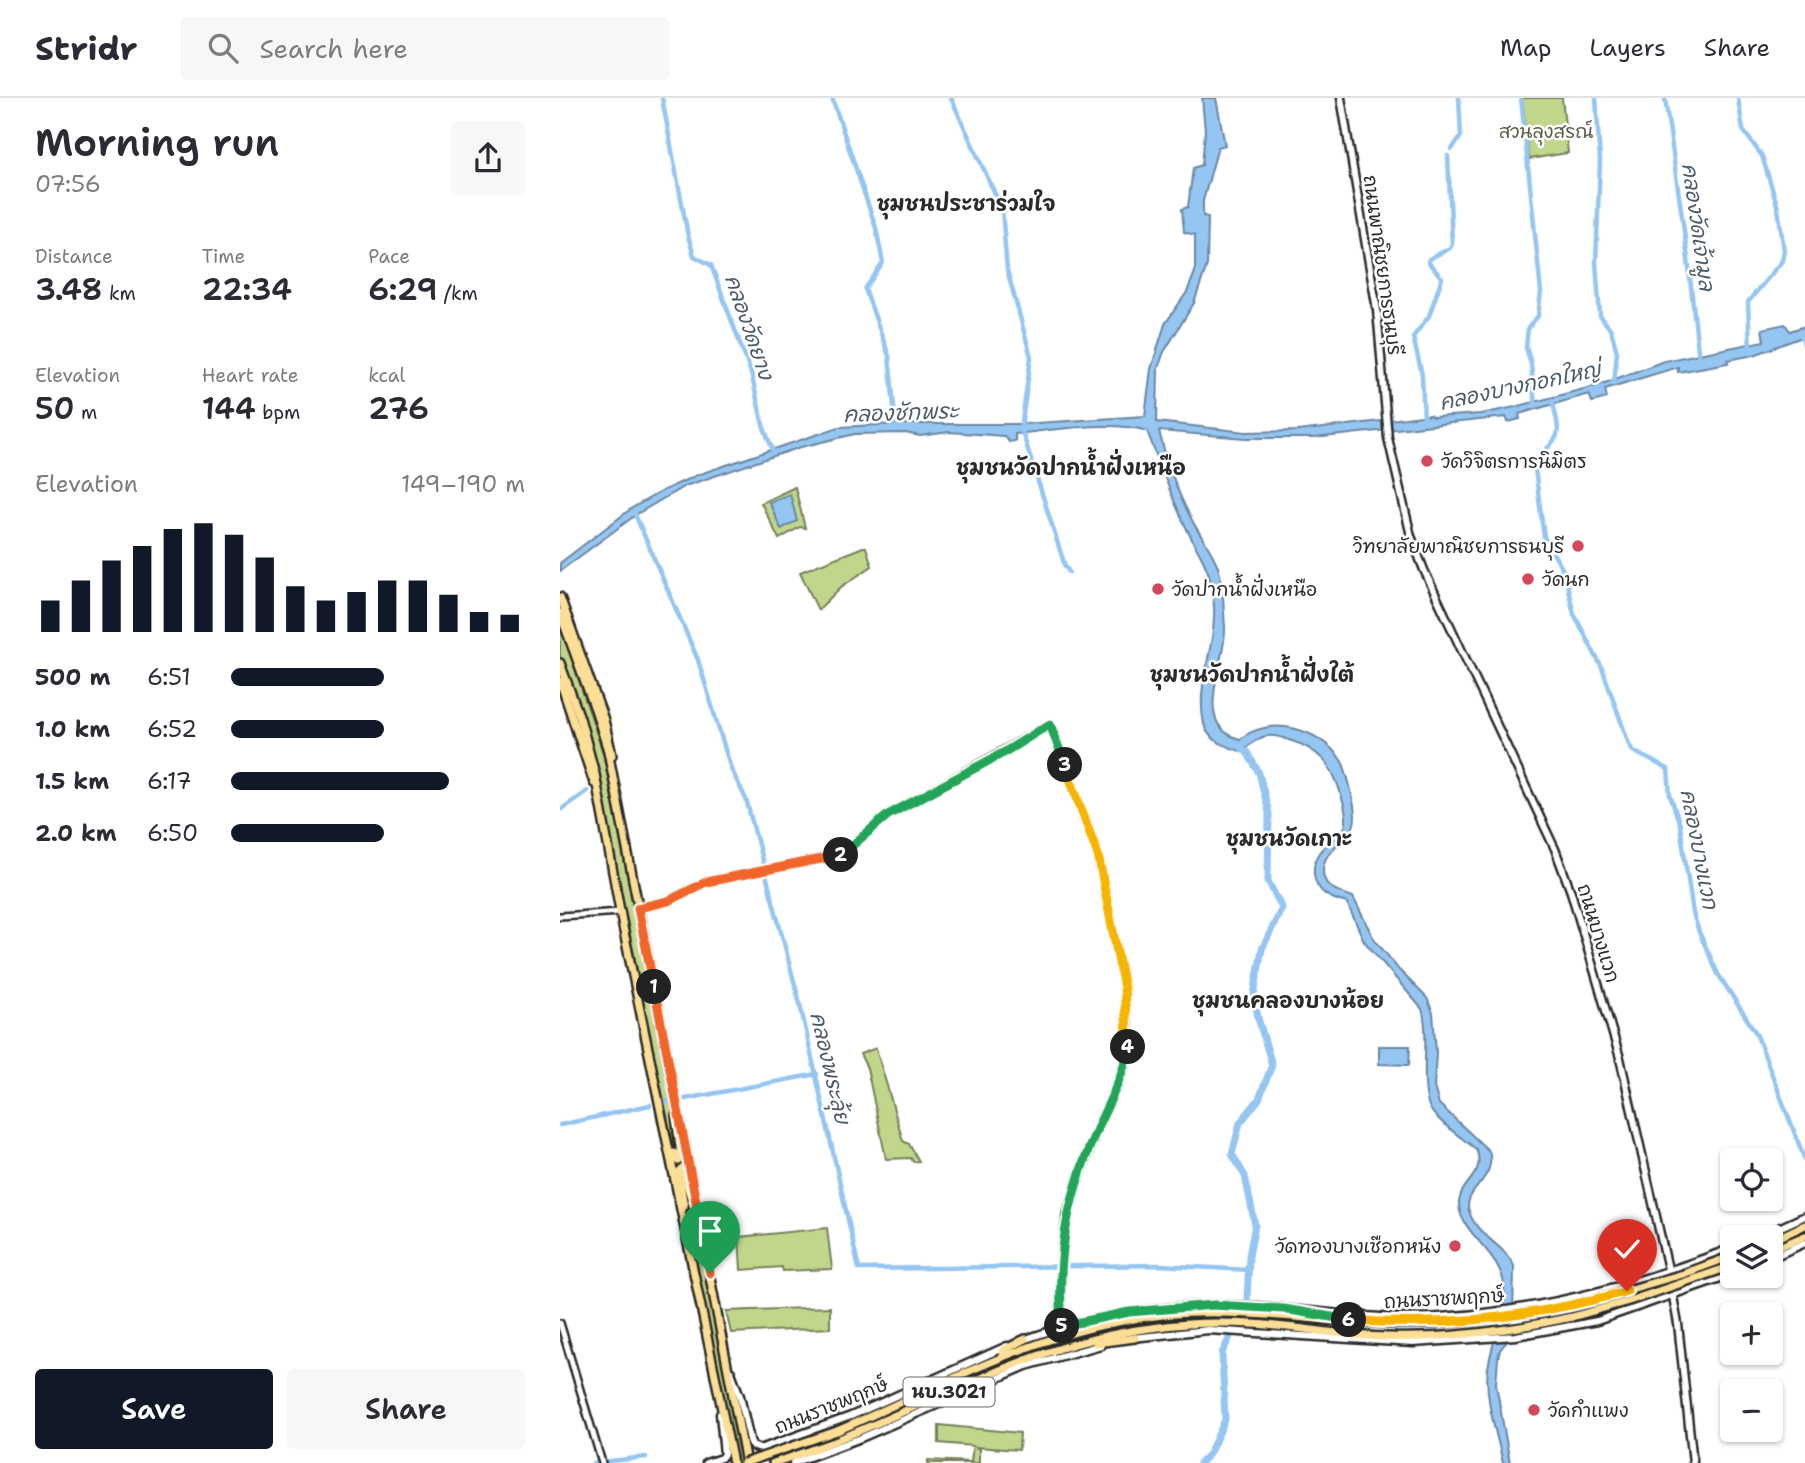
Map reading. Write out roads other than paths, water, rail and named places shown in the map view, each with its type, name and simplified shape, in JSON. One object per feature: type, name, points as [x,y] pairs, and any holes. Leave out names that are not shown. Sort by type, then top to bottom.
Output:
[{"type":"main road","name":"ถนนพาณิชยการธนบุรี","points":[[1341,98],[1377,310],[1388,438]]},
{"type":"main road","name":"ถนนบางแวก","points":[[1388,438],[1411,534],[1424,570],[1555,849],[1571,891],[1620,1058],[1674,1295],[1693,1463]]},
{"type":"main road","points":[[560,597],[604,720],[611,745],[612,773]]},
{"type":"main road","points":[[560,613],[602,730],[612,773],[678,1104],[745,1463]]},
{"type":"main road","points":[[560,663],[586,736],[733,1463]]},
{"type":"main road","points":[[560,681],[597,790]]},
{"type":"main road","points":[[661,1112],[667,1124],[674,1157],[678,1161],[681,1156],[676,1116],[678,1104]]},
{"type":"main road","points":[[683,1221],[680,1170],[684,1170],[693,1209],[699,1216]]},
{"type":"main road","points":[[1783,1226],[1805,1216]]},
{"type":"main road","points":[[1783,1235],[1805,1225]]},
{"type":"main road","points":[[1783,1245],[1805,1236]]},
{"type":"main road","points":[[1783,1253],[1805,1243]]},
{"type":"main road","name":"ถนนราชพฤกษ์","points":[[1515,1313],[1669,1272],[1720,1253]]},
{"type":"main road","name":"ถนนราชพฤกษ์","points":[[1256,1309],[1343,1320],[1415,1324],[1572,1306],[1720,1260]]},
{"type":"main road","points":[[1690,1265],[1686,1279],[1698,1287]]},
{"type":"main road","name":"ถนนราชพฤกษ์","points":[[1516,1332],[1629,1301],[1720,1270]]},
{"type":"main road","name":"ถนนราชพฤกษ์","points":[[1250,1327],[1309,1336],[1413,1343],[1483,1336],[1570,1327],[1720,1279]]},
{"type":"main road","points":[[1628,1283],[1653,1282],[1657,1290],[1654,1297],[1634,1308]]},
{"type":"main road","name":"ถนนราชพฤกษ์","points":[[745,1463],[838,1435],[974,1366],[1030,1345],[1114,1322],[1156,1315],[1233,1309]]},
{"type":"main road","name":"ถนนราชพฤกษ์","points":[[729,1370],[740,1396],[752,1446],[760,1449],[800,1436],[1025,1339],[1062,1327],[1129,1312],[1256,1309],[1396,1318],[1491,1316]]},
{"type":"main road","points":[[1312,1312],[1343,1320]]},
{"type":"main road","name":"ถนนราชพฤกษ์","points":[[791,1463],[862,1438],[1026,1366],[1135,1338],[1229,1327]]},
{"type":"main road","name":"ถนนราชพฤกษ์","points":[[773,1463],[1061,1347],[1149,1328],[1250,1327],[1401,1337],[1483,1336]]},
{"type":"main road","points":[[1309,1336],[1344,1333]]},
{"type":"main road","points":[[1061,1347],[1135,1338]]},
{"type":"main road","points":[[974,1366],[1025,1339]]},
{"type":"main road","points":[[706,1463],[724,1454],[719,1400]]},
{"type":"main road","points":[[765,1463],[764,1456],[768,1451],[800,1436]]},
{"type":"street","points":[[638,908],[668,901],[706,882],[844,854],[888,815],[1003,753],[1050,724],[1098,853],[1124,988],[1128,1027],[1128,1050],[1123,1072],[1101,1120],[1066,1214],[1060,1274],[1062,1327]]},
{"type":"street","points":[[560,916],[621,912]]},
{"type":"street","points":[[560,1322],[602,1462]]},
{"type":"water","points":[[1202,98],[1216,98],[1225,145],[1218,147],[1203,201],[1203,216],[1208,217],[1207,265],[1194,303],[1164,352],[1158,368],[1157,422],[1246,432],[1298,431],[1430,415],[1481,414],[1599,385],[1664,361],[1764,341],[1762,329],[1785,324],[1790,331],[1805,326],[1805,336],[1754,355],[1728,360],[1728,363],[1678,372],[1678,367],[1605,389],[1607,398],[1592,402],[1589,394],[1519,414],[1520,419],[1508,422],[1506,417],[1314,438],[1245,438],[1159,431],[1180,496],[1220,574],[1225,626],[1214,690],[1217,721],[1225,732],[1240,739],[1265,728],[1294,728],[1321,740],[1341,760],[1354,805],[1354,825],[1328,855],[1324,862],[1324,877],[1329,886],[1353,897],[1373,937],[1399,970],[1427,998],[1433,1013],[1436,1052],[1434,1087],[1439,1104],[1489,1151],[1489,1169],[1468,1204],[1478,1227],[1504,1252],[1514,1266],[1513,1321],[1508,1340],[1500,1350],[1496,1384],[1510,1463],[1503,1463],[1489,1404],[1487,1380],[1503,1307],[1504,1285],[1495,1262],[1460,1213],[1461,1195],[1478,1165],[1476,1149],[1443,1123],[1428,1104],[1422,1009],[1364,941],[1347,903],[1325,894],[1315,881],[1314,863],[1317,855],[1340,834],[1346,822],[1338,784],[1329,767],[1317,753],[1283,738],[1263,737],[1240,751],[1218,742],[1206,730],[1202,695],[1214,623],[1211,582],[1205,564],[1174,502],[1147,431],[1117,426],[1082,427],[1015,434],[1015,441],[1009,442],[1004,436],[949,432],[920,436],[905,433],[855,434],[801,447],[685,486],[637,514],[560,571],[560,563],[632,508],[664,490],[697,475],[839,427],[1021,424],[1145,416],[1151,369],[1165,324],[1187,292],[1195,272],[1195,235],[1184,232],[1182,209],[1188,207],[1193,168],[1202,165],[1205,131]]},
{"type":"water","points":[[790,494],[797,521],[781,529],[769,502]]},
{"type":"water","points":[[1379,1046],[1410,1046],[1409,1065],[1379,1064]]},
{"type":"waterway","name":"คลองวัดยาง","points":[[662,98],[694,256],[711,265],[751,373],[763,425],[773,451]]},
{"type":"waterway","name":"คลองชักพระ","points":[[832,98],[876,228],[883,263],[865,289],[889,356],[896,427]]},
{"type":"waterway","points":[[951,98],[1002,209],[1007,270],[1031,357],[1021,428],[1069,572]]},
{"type":"waterway","points":[[1452,149],[1461,136],[1459,98]]},
{"type":"waterway","name":"คลองบางกอกใหญ่","points":[[1521,98],[1541,292],[1538,316],[1528,328],[1526,347],[1531,364],[1535,405]]},
{"type":"waterway","points":[[1596,98],[1600,161],[1596,263],[1600,316],[1611,330],[1617,352],[1614,383]]},
{"type":"waterway","name":"คลองวัดเจ้ามูล","points":[[1665,98],[1699,360]]},
{"type":"waterway","points":[[1738,98],[1743,130],[1762,156],[1778,208],[1784,251],[1782,261],[1748,302],[1750,350]]},
{"type":"waterway","points":[[1424,421],[1422,375],[1413,337],[1429,316],[1442,278],[1428,262],[1429,259],[1450,248],[1452,244],[1448,156]]},
{"type":"waterway","points":[[1801,333],[1805,348]]},
{"type":"waterway","name":"คลองบางแวก","points":[[1552,400],[1558,431],[1552,444],[1536,463],[1535,469],[1544,537],[1564,572],[1574,614],[1602,668],[1629,744],[1633,751],[1668,769],[1670,795],[1680,825],[1693,913],[1699,932],[1718,974],[1756,1033],[1805,1160]]},
{"type":"waterway","name":"คลองพระลุ้ย","points":[[634,512],[698,660],[731,769],[746,799],[800,1004],[859,1269],[1159,1265],[1249,1270]]},
{"type":"waterway","points":[[1200,1463],[1209,1454],[1225,1420],[1222,1353],[1247,1302],[1249,1256],[1255,1225],[1245,1176],[1232,1154],[1240,1123],[1259,1099],[1272,1065],[1254,995],[1262,949],[1282,908],[1268,881],[1269,813],[1259,773],[1247,752],[1239,746]]},
{"type":"waterway","points":[[560,810],[587,791]]},
{"type":"waterway","points":[[685,1099],[817,1074]]},
{"type":"waterway","points":[[664,1102],[671,1101]]},
{"type":"waterway","points":[[560,1125],[650,1105]]},
{"type":"waterway","points":[[593,1463],[646,1457]]},
{"type":"place","name":"วัดวิจิตรการนิมิตร","points":[[1427,461]]},
{"type":"place","name":"วิทยาลัยพาณิชยการธนบุรี","points":[[1578,546]]},
{"type":"place","name":"วัดนก","points":[[1528,579]]},
{"type":"place","name":"วัดปากน้ำฝั่งเหนือ","points":[[1158,589]]},
{"type":"place","name":"วัดทองบางเชือกหนัง","points":[[1455,1246]]},
{"type":"place","name":"วัดกำแพง","points":[[1534,1410]]},
{"type":"district","name":"ชุมชนประชาร่วมใจ","points":[[966,204]]},
{"type":"district","name":"ชุมชนวัดปากน้ำฝั่งเหนือ","points":[[1071,468]]},
{"type":"district","name":"ชุมชนวัดปากน้ำฝั่งใต้","points":[[1252,675]]},
{"type":"district","name":"ชุมชนวัดเกาะ","points":[[1289,839]]},
{"type":"district","name":"ชุมชนคลองบางน้อย","points":[[1288,1001]]},
{"type":"park label","name":"สวนลุงสรณ์","points":[[1546,131]]}]
